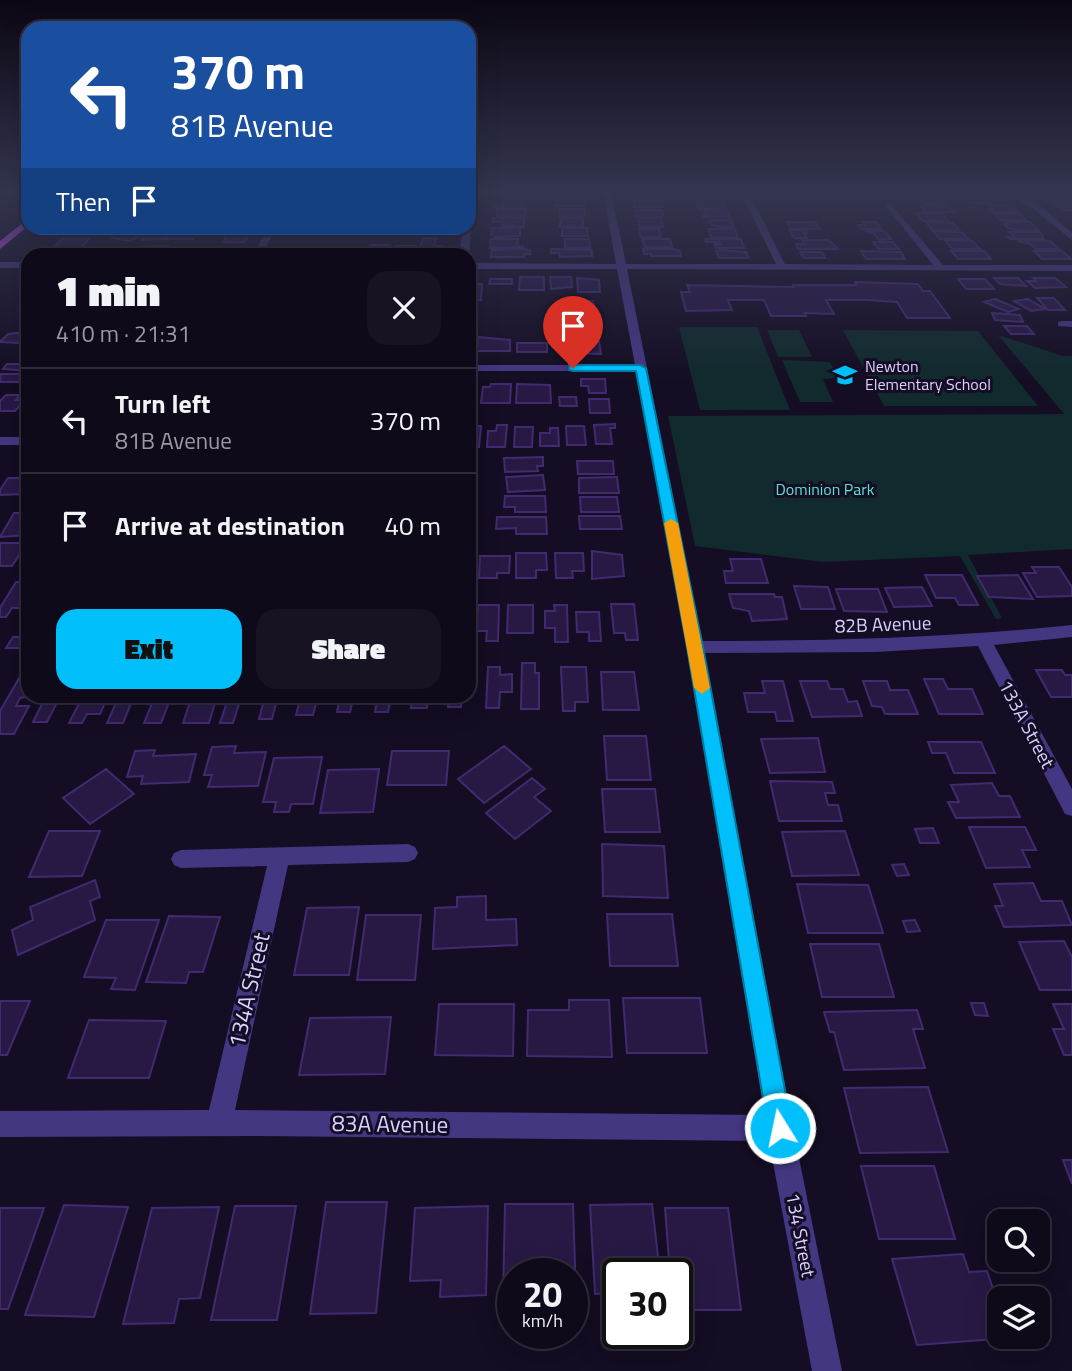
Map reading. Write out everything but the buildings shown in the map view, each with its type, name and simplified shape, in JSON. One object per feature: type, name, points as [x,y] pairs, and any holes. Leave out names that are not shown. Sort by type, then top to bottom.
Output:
[{"type":"street","name":"134 Street","points":[[619,255],[695,647],[780,1128],[827,1371]]},
{"type":"street","points":[[776,255],[782,267]]},
{"type":"street","points":[[930,255],[941,268]]},
{"type":"street","points":[[0,265],[21,265]]},
{"type":"street","points":[[476,266],[1072,268]]},
{"type":"street","points":[[476,368],[640,368]]},
{"type":"street","points":[[0,441],[21,441]]},
{"type":"street","name":"82B Avenue","points":[[695,647],[876,646],[983,640],[1072,631]]},
{"type":"street","name":"133A Street","points":[[983,640],[1072,808]]},
{"type":"street","points":[[181,859],[408,853]]},
{"type":"street","name":"134A Street","points":[[219,1123],[279,856]]},
{"type":"street","name":"83A Avenue","points":[[0,1124],[219,1123],[780,1128]]},
{"type":"green space","points":[[679,327],[757,327],[790,410],[700,410]]},
{"type":"green space","points":[[767,330],[799,330],[812,357],[778,357]]},
{"type":"green space","points":[[843,330],[978,331],[1038,406],[884,406]]},
{"type":"green space","name":"Dominion Park","points":[[998,335],[1063,356],[1072,356],[1072,549],[968,555],[1002,618],[996,619],[960,556],[823,562],[695,546],[668,416],[1064,414]]},
{"type":"green space","points":[[782,360],[830,362],[838,378],[823,379],[833,402],[800,402]]},
{"type":"slow traffic","points":[[671,523],[702,688]]},
{"type":"place","name":"Newton Elementary School","points":[[845,375]]},
{"type":"route","points":[[573,368],[640,368],[695,647],[780,1128]]}]
